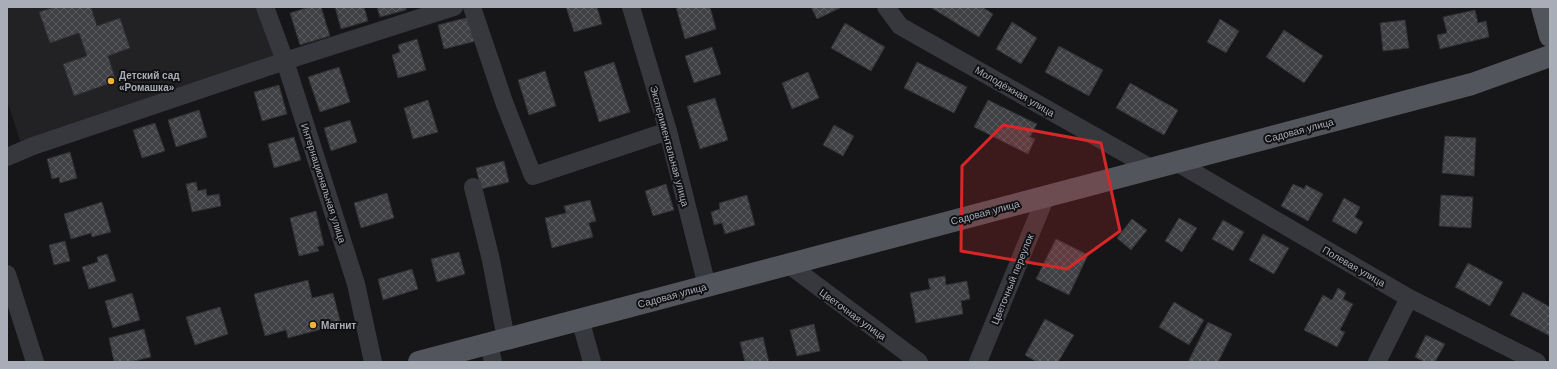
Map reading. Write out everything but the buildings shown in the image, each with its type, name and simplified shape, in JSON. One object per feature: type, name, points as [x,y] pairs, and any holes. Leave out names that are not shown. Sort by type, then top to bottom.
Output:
[{"type":"main road","points":[[1542,7],[1550,36]]},
{"type":"main road","name":"Садовая улица","points":[[419,362],[496,348],[580,319],[1472,84],[1550,56]]},
{"type":"street","name":"Интернациональная улица","points":[[265,7],[285,61],[356,284],[374,362]]},
{"type":"street","points":[[7,157],[40,144],[285,61],[454,7]]},
{"type":"street","points":[[472,7],[504,102],[533,176],[668,131]]},
{"type":"street","name":"Экспериментальная улица","points":[[631,7],[668,131],[707,286]]},
{"type":"street","name":"Молодёжная улица","points":[[886,7],[900,26],[1151,168]]},
{"type":"street","name":"Полевая улица","points":[[1176,162],[1409,298],[1536,362]]},
{"type":"street","points":[[473,187],[491,260],[496,348]]},
{"type":"street","name":"Цветочный переулок","points":[[978,362],[1046,196]]},
{"type":"street","name":"Цветочная улица","points":[[788,264],[919,362]]},
{"type":"street","points":[[7,274],[35,362]]},
{"type":"street","points":[[1377,362],[1409,298]]},
{"type":"street","points":[[580,319],[592,362]]},
{"type":"highlighted area","points":[[1003,125],[1101,143],[1120,231],[1067,269],[961,251],[962,166]]},
{"type":"shaded area","name":"Детский сад «Ромашка»","points":[[7,7],[257,7],[275,61],[21,144],[7,100]]},
{"type":"place","name":"Детский сад «Ромашка»","points":[[111,81]]},
{"type":"place","name":"Магнит","points":[[313,325]]}]
